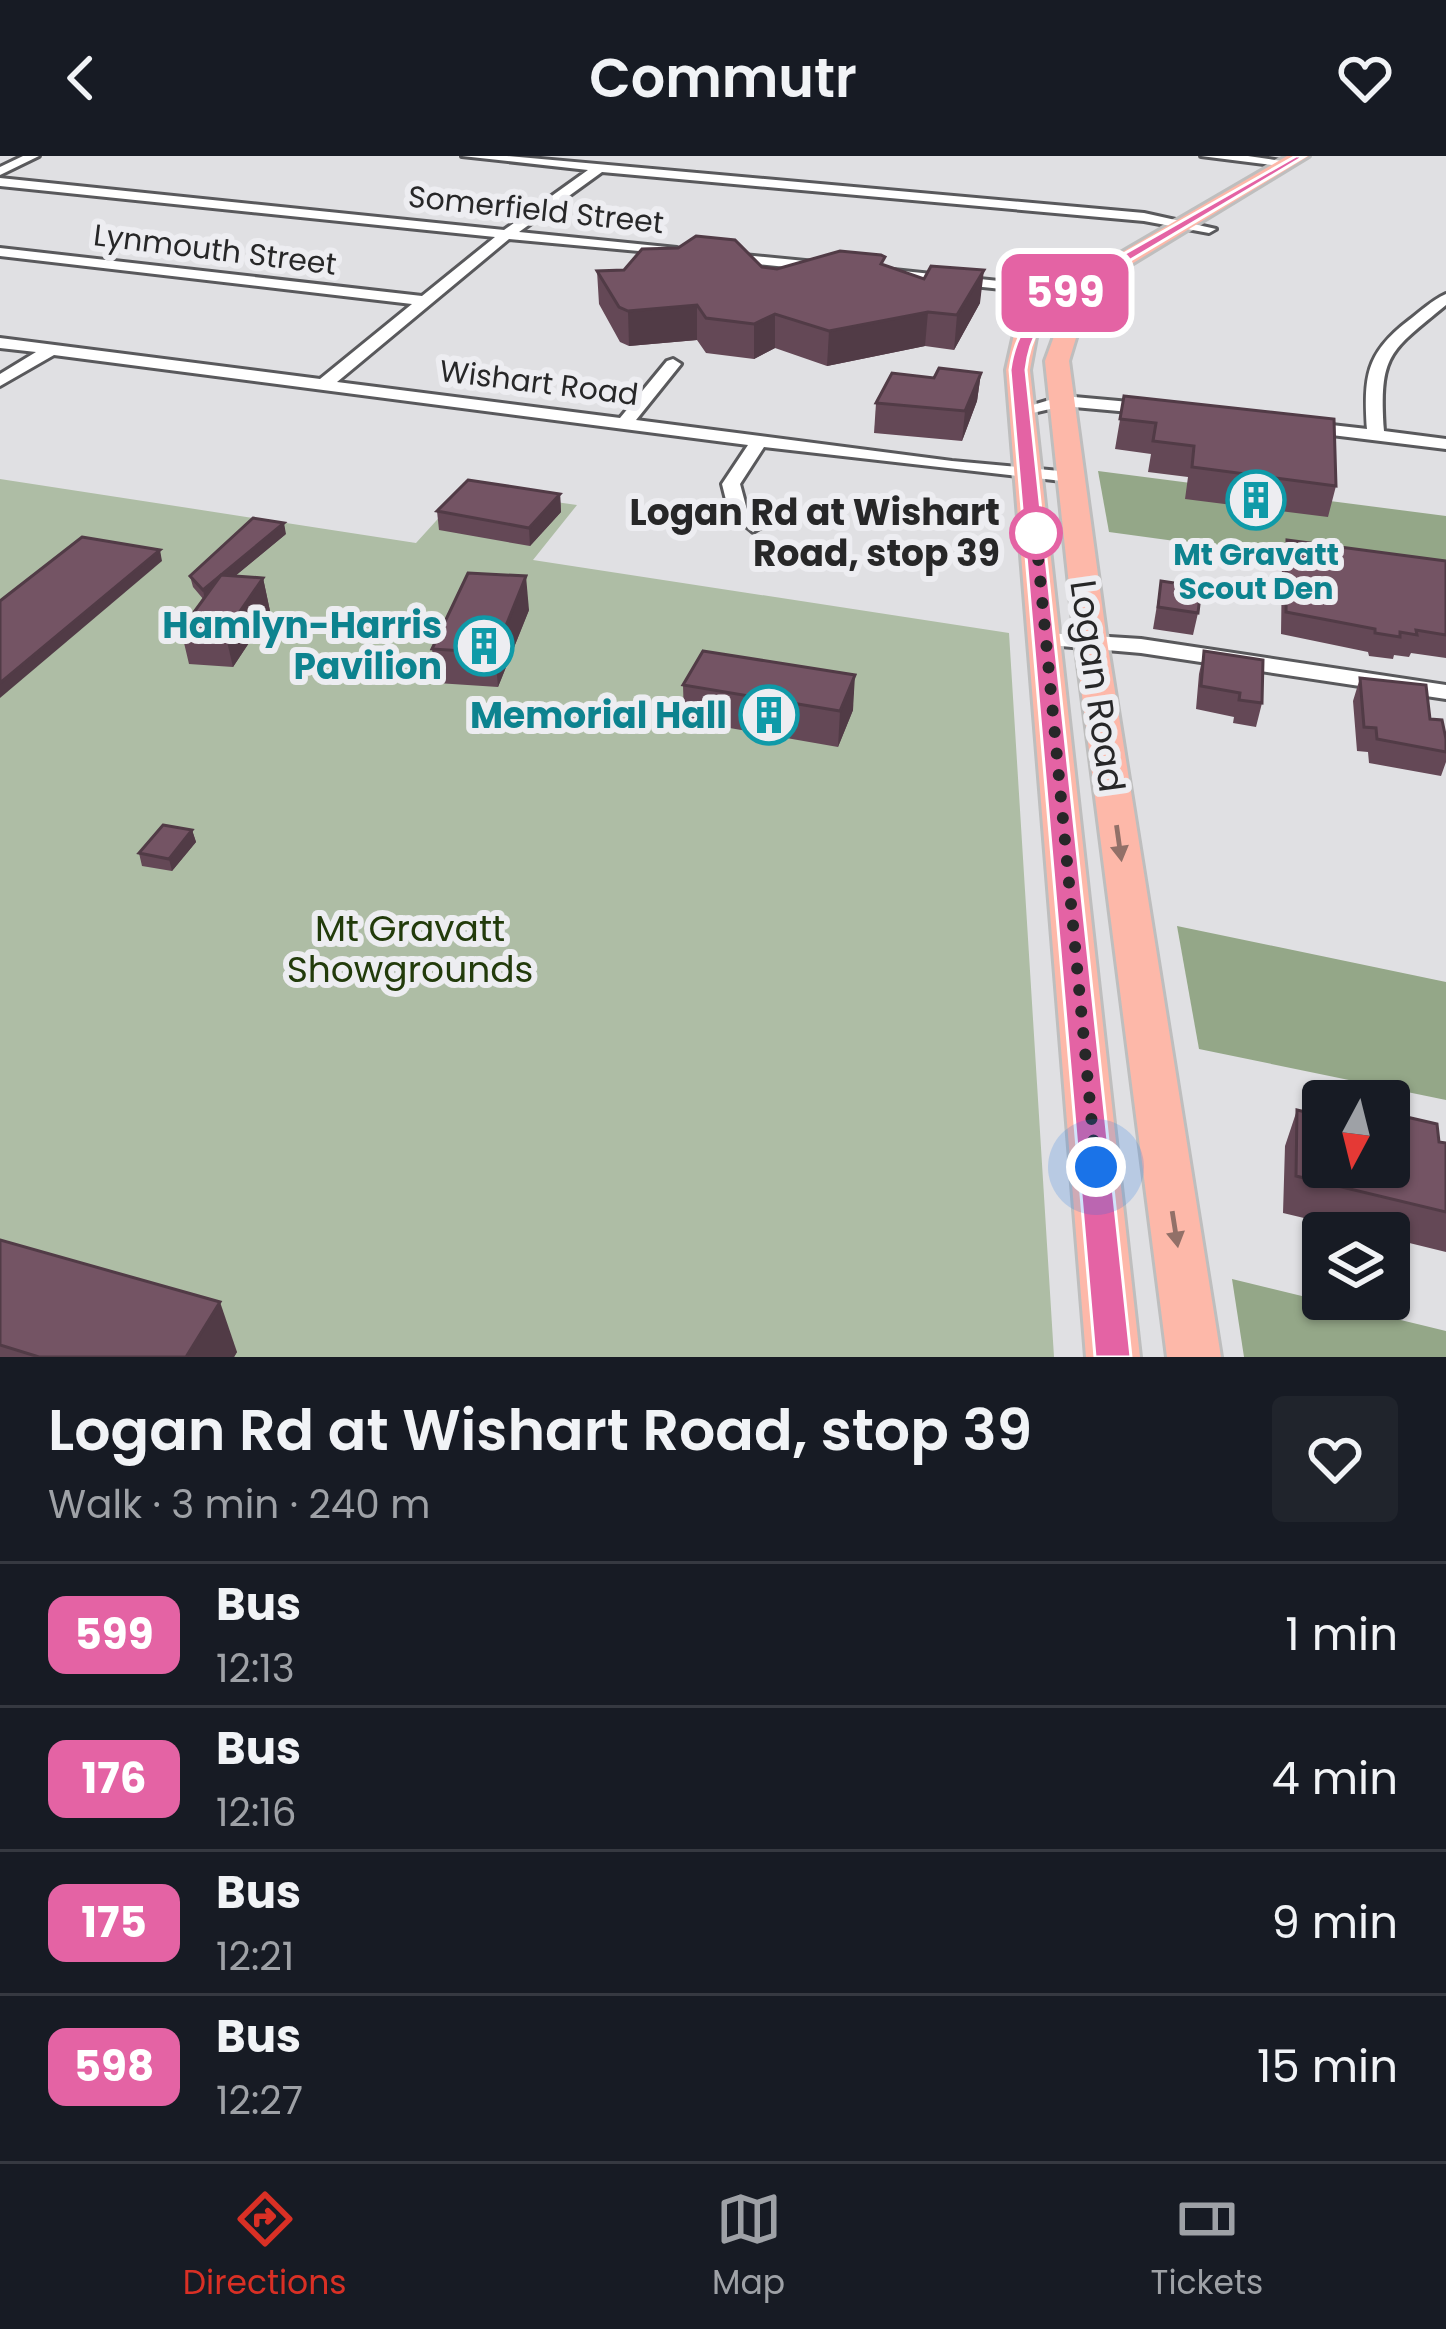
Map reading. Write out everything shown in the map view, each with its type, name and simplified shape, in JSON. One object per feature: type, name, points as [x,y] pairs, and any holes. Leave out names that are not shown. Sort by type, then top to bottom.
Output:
[{"type":"main road","name":"Logan Road","points":[[1194,1357],[1091,641],[1051,475],[1024,410],[1018,370],[1021,344],[1041,312],[1067,292],[1300,162]]},
{"type":"main road","name":"Logan Road","points":[[1113,1357],[1046,639],[1051,475],[1063,401],[1059,346],[1078,313],[1209,229],[1300,162]]},
{"type":"street","points":[[0,171],[33,156]]},
{"type":"street","points":[[468,156],[1209,229]]},
{"type":"street","points":[[1207,156],[1300,162]]},
{"type":"street","points":[[323,385],[423,301],[599,168]]},
{"type":"street","name":"Somerfield Street","points":[[0,182],[846,269]]},
{"type":"street","name":"Lynmouth Street","points":[[0,252],[423,301]]},
{"type":"street","points":[[866,272],[1067,292]]},
{"type":"street","points":[[1376,436],[1371,377],[1378,354],[1446,298]]},
{"type":"street","name":"Wishart Road","points":[[0,343],[1051,475]]},
{"type":"street","points":[[0,381],[51,350]]},
{"type":"street","points":[[624,424],[673,364]]},
{"type":"street","points":[[1024,410],[1063,401],[1167,411]]},
{"type":"street","points":[[1283,425],[1446,444]]},
{"type":"street","points":[[754,526],[738,512],[731,484],[758,441]]},
{"type":"street","points":[[1046,639],[1091,641],[1446,692]]},
{"type":"green space","points":[[1098,471],[1446,516],[1446,578],[1109,532]]},
{"type":"green space","name":"Mt Gravatt Showgrounds","points":[[0,479],[416,543],[465,489],[577,505],[533,560],[1009,633],[1054,1357],[0,1357]]},
{"type":"green space","points":[[1177,926],[1446,982],[1446,1100],[1410,1093],[1410,1080],[1349,1080],[1199,1049]]},
{"type":"green space","points":[[1232,1279],[1302,1296],[1302,1320],[1401,1320],[1446,1331],[1446,1357],[1244,1357]]},
{"type":"building","points":[[696,236],[735,240],[762,267],[777,269],[840,251],[881,255],[885,257],[881,264],[924,279],[931,266],[984,270],[957,315],[928,312],[829,331],[775,314],[754,324],[706,318],[697,305],[628,311],[619,307],[597,271],[624,270],[642,249],[678,248]]},
{"type":"building","points":[[939,368],[981,373],[965,411],[876,403],[892,373],[934,378]]},
{"type":"building","points":[[1124,396],[1334,419],[1336,486],[1192,467],[1194,446],[1153,441],[1156,423],[1120,419]]},
{"type":"building","points":[[468,480],[560,494],[529,528],[437,511]]},
{"type":"building","points":[[253,518],[284,523],[203,590],[190,576]]},
{"type":"building","points":[[82,537],[160,550],[0,683],[0,601]]},
{"type":"building","points":[[1287,540],[1446,561],[1446,635],[1416,630],[1417,635],[1400,632],[1400,637],[1286,612]]},
{"type":"building","points":[[468,573],[526,576],[495,653],[432,649]]},
{"type":"building","points":[[221,575],[263,578],[225,633],[181,630]]},
{"type":"building","points":[[1161,581],[1201,587],[1198,613],[1158,607]]},
{"type":"building","points":[[703,651],[855,675],[840,711],[683,685]]},
{"type":"building","points":[[1204,651],[1263,660],[1262,703],[1239,700],[1240,693],[1201,686]]},
{"type":"building","points":[[1360,678],[1426,685],[1430,719],[1442,720],[1446,752],[1377,739],[1376,728],[1364,727]]},
{"type":"building","points":[[163,825],[192,830],[169,859],[139,853]]},
{"type":"building","points":[[1297,1110],[1302,1111],[1302,1177],[1296,1176]]},
{"type":"building","points":[[1410,1118],[1437,1124],[1439,1142],[1446,1143],[1446,1212],[1346,1188],[1410,1188]]},
{"type":"building","points":[[0,1240],[220,1302],[186,1357],[39,1357],[0,1345]]},
{"type":"bus line","name":"599","points":[[1113,1357],[1018,370],[1021,344],[1041,312],[1067,292],[1300,156]]},
{"type":"place","name":"Mt Gravatt Scout Den","points":[[1256,500]]},
{"type":"place","name":"Logan Rd at Wishart Road, stop 39","points":[[1036,533]]},
{"type":"place","name":"Hamlyn-Harris Pavilion","points":[[484,646]]},
{"type":"place","name":"Memorial Hall","points":[[769,715]]},
{"type":"route","points":[[1036,533],[1035,525],[1096,1167]]}]
